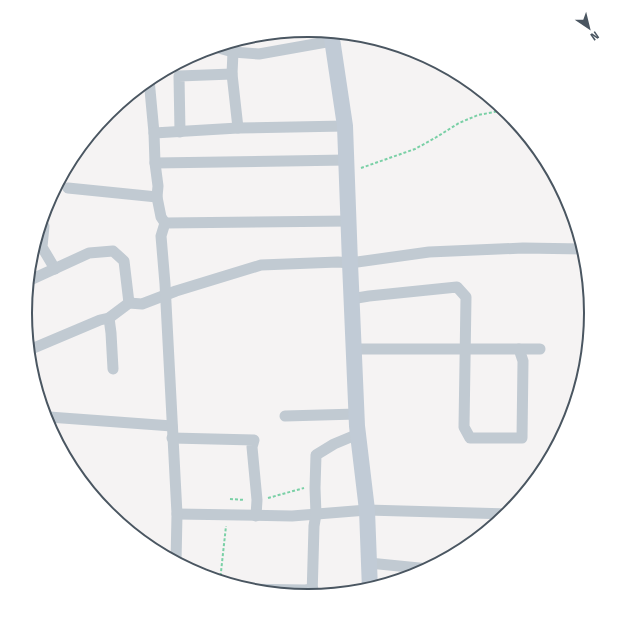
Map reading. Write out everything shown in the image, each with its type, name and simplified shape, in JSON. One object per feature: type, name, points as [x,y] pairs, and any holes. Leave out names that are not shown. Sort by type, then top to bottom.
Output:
[{"type":"street","points":[[226,50],[259,54],[328,38]]},
{"type":"street","points":[[332,38],[345,126],[351,299],[358,434],[367,510],[370,583]]},
{"type":"street","points":[[233,52],[232,74],[238,128]]},
{"type":"street","points":[[180,132],[179,76],[232,74]]},
{"type":"street","points":[[150,87],[158,186],[156,197],[161,217],[165,223]]},
{"type":"street","points":[[154,133],[238,128],[345,126]]},
{"type":"street","points":[[155,163],[347,166]]},
{"type":"street","points":[[68,188],[156,197]]},
{"type":"street","points":[[165,223],[349,221]]},
{"type":"street","points":[[165,223],[161,236],[177,514],[176,556]]},
{"type":"street","points":[[43,236],[42,247],[55,269]]},
{"type":"street","points":[[34,348],[100,320],[109,318],[129,304],[142,304],[165,295],[261,265],[338,262],[350,263],[429,252],[523,248],[578,249]]},
{"type":"street","points":[[34,278],[89,253],[113,251],[124,261],[129,304]]},
{"type":"street","points":[[351,299],[457,286],[466,297],[464,427],[470,438],[522,438],[523,361],[519,349]]},
{"type":"street","points":[[109,318],[113,369]]},
{"type":"street","points":[[354,349],[540,349]]},
{"type":"street","points":[[285,416],[357,414]]},
{"type":"street","points":[[52,417],[172,426]]},
{"type":"street","points":[[312,590],[314,526],[316,514],[316,455],[334,444],[358,434]]},
{"type":"street","points":[[172,438],[254,440],[252,447],[257,500],[256,516]]},
{"type":"street","points":[[177,514],[292,516],[367,510],[499,514]]},
{"type":"street","points":[[369,563],[417,568]]},
{"type":"path","points":[[347,166],[357,170],[415,149],[459,123],[478,115],[497,111]]},
{"type":"path","points":[[230,499],[267,499],[310,486],[315,488]]},
{"type":"path","points":[[221,575],[227,515]]}]
